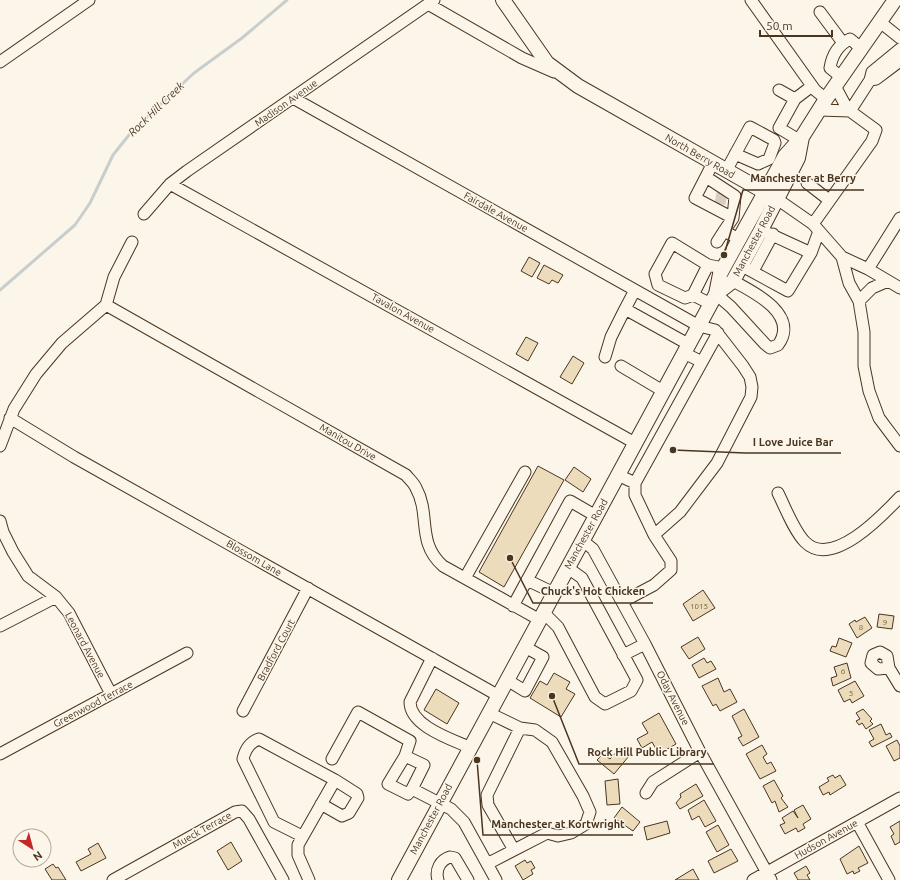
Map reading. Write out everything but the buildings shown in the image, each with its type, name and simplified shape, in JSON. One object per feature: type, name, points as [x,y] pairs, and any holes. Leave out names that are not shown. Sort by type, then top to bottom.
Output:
[{"type":"main road","name":"North Berry Road","points":[[503,0],[547,63],[560,74],[578,86],[777,199]]},
{"type":"main road","name":"Manchester Road","points":[[713,299],[747,268],[767,232],[777,199],[798,158],[801,139],[823,104],[895,0]]},
{"type":"main road","name":"Manchester Road","points":[[399,880],[713,299],[720,274],[764,192],[778,150],[801,139]]},
{"type":"street","points":[[1,60],[89,0]]},
{"type":"street","points":[[747,268],[788,291],[811,253],[816,228],[829,200],[872,141],[876,130],[849,110],[823,104],[812,86],[751,0]]},
{"type":"street","name":"North Berry Road","points":[[431,2],[522,58],[560,74]]},
{"type":"street","name":"Madison Avenue","points":[[144,214],[170,184],[431,2]]},
{"type":"street","points":[[820,12],[843,43]]},
{"type":"street","points":[[880,22],[900,38]]},
{"type":"street","points":[[849,110],[838,82],[830,68],[831,60],[843,43],[850,40],[861,48]]},
{"type":"street","points":[[849,110],[870,80],[872,72],[900,49]]},
{"type":"street","points":[[870,80],[876,78],[900,61]]},
{"type":"street","points":[[801,139],[779,128],[795,99],[812,86]]},
{"type":"street","points":[[779,90],[795,99]]},
{"type":"street","name":"Fairdale Avenue","points":[[293,98],[698,326],[710,328],[718,333]]},
{"type":"street","points":[[726,171],[750,127],[774,140],[778,150]]},
{"type":"street","points":[[735,154],[758,164],[769,159],[778,150],[783,131]]},
{"type":"street","points":[[713,163],[695,198],[719,208],[733,218]]},
{"type":"street","points":[[706,178],[723,191],[735,196],[733,218],[717,242]]},
{"type":"street","name":"Tavalon Avenue","points":[[170,184],[635,443]]},
{"type":"street","points":[[807,184],[829,200]]},
{"type":"street","name":"North Berry Road","points":[[777,199],[816,228],[842,257],[850,284],[859,301],[864,332],[864,366],[869,391],[879,418],[900,446]]},
{"type":"street","points":[[868,269],[900,218]]},
{"type":"street","points":[[724,231],[739,239]]},
{"type":"street","points":[[767,232],[811,253]]},
{"type":"street","points":[[0,446],[10,418],[36,374],[57,349],[106,305],[114,277],[132,242]]},
{"type":"street","points":[[723,268],[708,265],[672,244],[655,274],[665,284],[689,297],[713,299],[731,307],[765,344],[770,348],[778,345],[783,336],[784,324],[774,308],[762,296],[733,281]]},
{"type":"street","points":[[842,257],[868,269],[900,288]]},
{"type":"street","points":[[689,297],[708,265]]},
{"type":"street","points":[[859,301],[872,288],[888,281]]},
{"type":"street","points":[[605,357],[611,337],[635,290]]},
{"type":"street","name":"Manitou Drive","points":[[106,305],[406,476],[416,486],[420,497],[428,546],[434,557],[443,566],[513,606],[542,616],[558,626],[595,697],[605,704],[631,691],[637,680],[623,655]]},
{"type":"street","points":[[625,308],[686,349],[702,362]]},
{"type":"street","points":[[622,602],[654,585],[671,570],[671,561],[654,535],[635,495],[635,483],[718,333],[750,377],[752,387],[751,397],[717,463],[680,512],[654,535]]},
{"type":"street","points":[[621,366],[663,391]]},
{"type":"street","name":"Blossom Lane","points":[[10,418],[74,457],[499,696]]},
{"type":"street","points":[[465,578],[525,472]]},
{"type":"street","points":[[618,475],[635,483]]},
{"type":"street","points":[[778,493],[805,541],[813,547],[823,549],[831,548],[851,540],[878,520],[900,497]]},
{"type":"street","points":[[513,606],[570,501],[596,516]]},
{"type":"street","points":[[0,521],[3,532],[13,552],[28,576],[56,597],[0,626]]},
{"type":"street","name":"Oday Avenue","points":[[583,540],[593,549],[645,644],[700,752],[769,876]]},
{"type":"street","points":[[568,568],[582,578],[623,655],[645,644]]},
{"type":"street","points":[[527,580],[554,593]]},
{"type":"street","name":"Bradford Court","points":[[243,711],[308,588]]},
{"type":"street","name":"Leonard Avenue","points":[[56,597],[74,622],[111,694]]},
{"type":"street","points":[[507,680],[524,691],[544,657],[525,647]]},
{"type":"street","name":"Greenwood Terrace","points":[[0,754],[187,653]]},
{"type":"street","points":[[432,658],[410,702],[410,710],[421,724],[470,748]]},
{"type":"street","points":[[889,668],[900,686]]},
{"type":"street","points":[[332,759],[358,712],[410,741],[405,756],[388,784],[408,794],[424,765],[405,756]]},
{"type":"street","points":[[487,864],[546,833],[558,836],[571,833],[586,824],[590,812],[584,796],[552,742],[535,730],[520,728],[489,713]]},
{"type":"street","points":[[514,850],[488,805],[487,795],[520,728]]},
{"type":"street","points":[[302,836],[274,822],[243,759],[245,752],[250,745],[259,739],[335,780],[357,794],[358,798],[349,813],[342,816],[321,804]]},
{"type":"street","points":[[646,793],[653,782],[700,752]]},
{"type":"street","points":[[309,880],[298,855],[298,845],[335,780]]},
{"type":"street","points":[[412,789],[440,802],[451,809],[464,822],[496,880]]},
{"type":"street","name":"Hudson Avenue","points":[[753,880],[769,876],[857,822],[900,798]]},
{"type":"street","name":"Mueck Terrace","points":[[113,880],[235,812],[242,811],[249,819],[283,880]]},
{"type":"street","points":[[857,822],[889,880]]},
{"type":"street","points":[[438,880],[437,870],[441,863],[450,857],[455,858],[459,863],[468,880]]},
{"type":"waterway","name":"Rock Hill Creek","points":[[0,290],[75,225],[90,203],[113,155],[133,130],[194,73],[242,38],[287,0]]},
{"type":"tunnel","points":[[720,204],[722,193]]},
{"type":"place","name":"Manchester at Berry","points":[[724,255]]},
{"type":"place","name":"I Love Juice Bar","points":[[673,450]]},
{"type":"place","name":"Chuck's Hot Chicken","points":[[510,558]]},
{"type":"place","name":"Rock Hill Public Library","points":[[552,696]]},
{"type":"place","name":"Manchester at Kortwright","points":[[477,760]]}]
